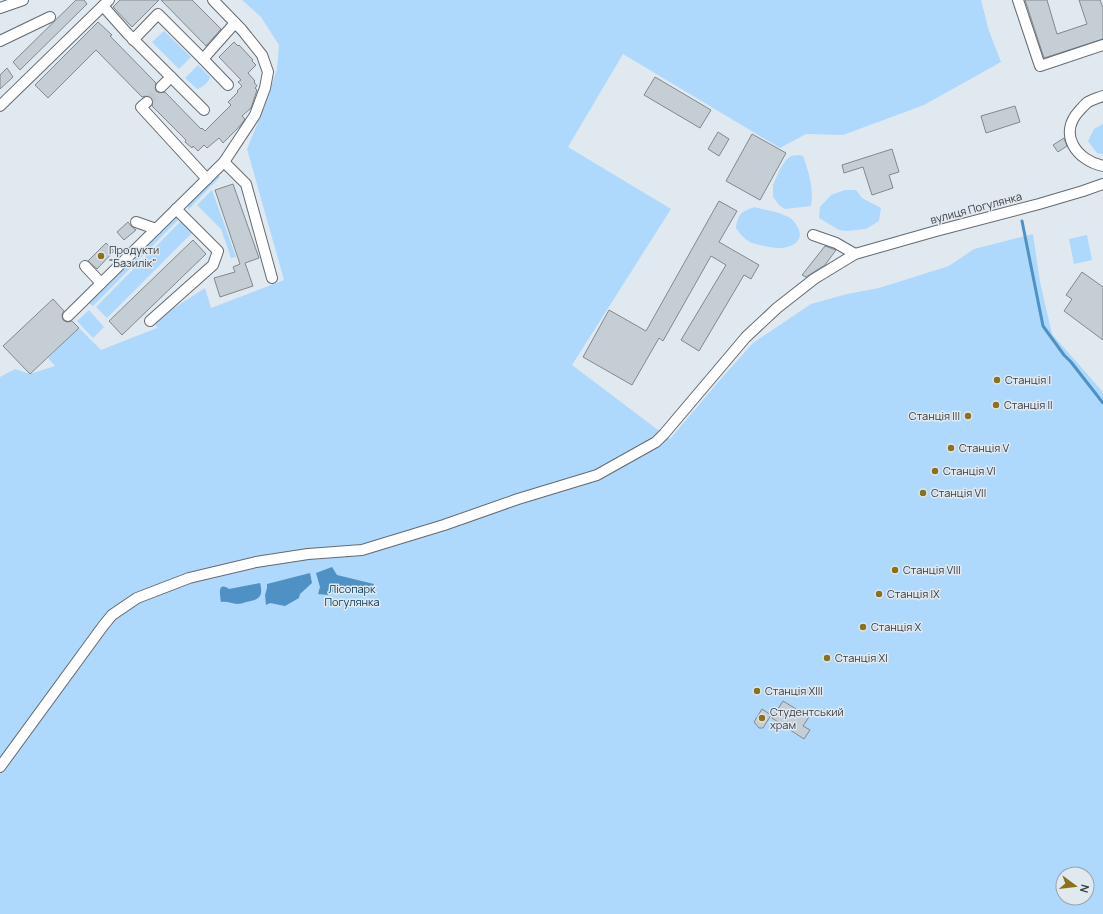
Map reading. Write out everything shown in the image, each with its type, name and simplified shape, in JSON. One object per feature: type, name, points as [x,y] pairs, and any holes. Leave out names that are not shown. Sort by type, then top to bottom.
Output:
[{"type":"street","points":[[0,8],[23,0]]},
{"type":"street","points":[[68,316],[224,162],[255,115],[265,88],[268,72],[262,55],[235,22],[213,0]]},
{"type":"street","points":[[1018,0],[1040,66],[1103,45]]},
{"type":"street","points":[[0,106],[106,3],[133,40],[204,110]]},
{"type":"street","points":[[133,40],[158,14],[228,85]]},
{"type":"street","points":[[0,41],[50,17]]},
{"type":"street","points":[[203,59],[235,22]]},
{"type":"street","points":[[161,88],[171,77]]},
{"type":"street","points":[[1103,96],[1087,102],[1074,117],[1069,129],[1070,140],[1079,154],[1092,163],[1103,166]]},
{"type":"street","points":[[147,102],[141,107],[207,179]]},
{"type":"street","points":[[224,162],[246,184],[272,278]]},
{"type":"street","name":"вулиця Погулянка","points":[[0,767],[103,626],[112,615],[137,598],[189,578],[256,562],[308,554],[362,550],[597,475],[656,442],[746,337],[760,323],[814,279],[855,254],[1039,204],[1103,184]]},
{"type":"street","points":[[150,321],[213,265],[218,251],[176,210]]},
{"type":"street","points":[[136,222],[156,229]]},
{"type":"street","points":[[813,235],[836,243],[855,254]]},
{"type":"street","points":[[85,266],[101,283]]},
{"type":"green space","name":"Лісопарк Погулянка","points":[[242,0],[981,0],[989,31],[1001,62],[924,105],[843,135],[806,134],[780,148],[623,54],[568,147],[671,209],[572,365],[670,439],[753,343],[811,304],[847,294],[879,288],[949,266],[974,249],[1033,234],[1040,282],[1052,334],[1103,392],[1103,914],[0,914],[0,377],[15,369],[30,374],[55,366],[48,358],[79,328],[101,350],[157,328],[154,321],[205,288],[211,308],[284,280],[247,149],[265,105],[277,69],[279,45],[261,17]]},
{"type":"green space","points":[[164,31],[191,57],[179,69],[152,42]]},
{"type":"green space","points":[[198,65],[210,77],[205,84],[197,89],[185,78]]},
{"type":"green space","points":[[1103,124],[1103,154],[1097,153],[1088,141],[1094,129]]},
{"type":"green space","points":[[791,156],[803,156],[809,175],[812,193],[811,206],[785,209],[779,205],[773,197],[773,185],[786,160]]},
{"type":"green space","points":[[217,174],[220,177],[188,210],[188,203]]},
{"type":"green space","points":[[212,190],[236,257],[231,258],[221,229],[197,205]]},
{"type":"green space","points":[[845,190],[856,190],[862,198],[881,208],[879,221],[866,229],[847,231],[839,230],[819,218],[820,207],[831,195]]},
{"type":"green space","points":[[754,207],[779,213],[791,219],[799,231],[799,239],[793,245],[784,248],[758,245],[747,240],[736,228],[737,223],[741,214]]},
{"type":"green space","points":[[178,216],[180,218],[93,306],[89,303],[175,217]]},
{"type":"green space","points":[[181,221],[193,232],[107,318],[96,307]]},
{"type":"green space","points":[[1087,235],[1092,260],[1074,264],[1069,239]]},
{"type":"green space","points":[[89,310],[104,327],[93,338],[77,321]]},
{"type":"shaded area","points":[[332,567],[337,575],[374,584],[370,591],[336,589],[328,595],[318,594],[320,587],[316,573]]},
{"type":"shaded area","points":[[310,573],[312,583],[300,594],[299,598],[285,606],[270,603],[266,605],[265,595],[267,584]]},
{"type":"shaded area","points":[[260,583],[261,592],[257,599],[238,604],[221,602],[220,590],[223,587],[229,589]]},
{"type":"building","points":[[76,0],[84,0],[87,4],[20,70],[13,62]]},
{"type":"building","points":[[120,0],[159,0],[132,27],[113,7]]},
{"type":"building","points":[[161,0],[192,0],[221,29],[206,46]]},
{"type":"building","points":[[1025,0],[1047,0],[1057,34],[1087,24],[1079,0],[1100,0],[1103,8],[1103,39],[1044,58]]},
{"type":"building","points":[[98,22],[156,83],[156,91],[160,93],[165,92],[201,129],[202,128],[205,131],[231,105],[228,102],[242,86],[238,82],[241,80],[219,57],[234,42],[238,46],[239,45],[256,65],[248,73],[255,81],[254,82],[257,86],[255,88],[257,90],[251,108],[242,116],[245,119],[223,143],[219,138],[207,148],[204,145],[198,151],[193,146],[192,148],[185,142],[186,140],[152,106],[152,98],[146,96],[142,97],[96,50],[48,98],[35,85]]},
{"type":"building","points":[[7,68],[13,77],[0,89],[0,75]]},
{"type":"building","points":[[655,77],[711,110],[700,128],[644,95]]},
{"type":"building","points":[[1015,106],[1020,122],[986,133],[981,116]]},
{"type":"building","points":[[718,132],[729,139],[719,156],[708,149]]},
{"type":"building","points":[[752,134],[786,153],[760,200],[726,181]]},
{"type":"building","points":[[1064,138],[1067,146],[1058,152],[1053,145]]},
{"type":"building","points":[[892,149],[899,172],[889,175],[893,188],[872,195],[863,167],[844,173],[842,165]]},
{"type":"building","points":[[233,184],[259,258],[245,263],[253,286],[220,297],[214,278],[235,272],[233,267],[240,264],[215,190]]},
{"type":"building","points":[[719,201],[737,211],[719,242],[759,265],[751,279],[744,275],[699,351],[681,340],[726,265],[711,256],[663,341],[659,338],[632,385],[583,357],[609,310],[646,331]]},
{"type":"building","points":[[128,222],[136,230],[124,240],[117,232]]},
{"type":"building","points":[[193,240],[206,254],[122,335],[109,321]]},
{"type":"building","name":"Продукти \"Базилік\"","points":[[106,243],[114,251],[97,269],[88,261]]},
{"type":"building","points":[[825,246],[836,250],[825,265],[806,277],[802,275]]},
{"type":"building","points":[[1082,272],[1103,287],[1103,340],[1064,311],[1072,299],[1066,295]]},
{"type":"building","points":[[53,299],[64,311],[62,315],[63,320],[67,322],[72,321],[79,328],[30,374],[3,346]]},
{"type":"building","points":[[783,701],[809,717],[803,726],[810,730],[804,739],[772,718]]},
{"type":"building","name":"Студентський храм","points":[[762,709],[771,715],[763,728],[759,728],[754,722]]},
{"type":"waterway","points":[[1022,221],[1043,326],[1064,355],[1103,403]]},
{"type":"tunnel","points":[[147,102],[161,87]]},
{"type":"place","name":"Продукти \"Базилік\"","points":[[101,256]]},
{"type":"place","name":"Cтанція I","points":[[997,380]]},
{"type":"place","name":"Cтанція Il","points":[[996,405]]},
{"type":"place","name":"Cтанція lll","points":[[968,416]]},
{"type":"place","name":"Cтанція V","points":[[951,448]]},
{"type":"place","name":"Станція VI","points":[[935,471]]},
{"type":"place","name":"Станція VII","points":[[923,493]]},
{"type":"place","name":"Cтанція VIII","points":[[895,570]]},
{"type":"place","name":"Cтанція IX","points":[[879,594]]},
{"type":"place","name":"Cтанція X","points":[[863,627]]},
{"type":"place","name":"Cтанція XI","points":[[827,658]]},
{"type":"place","name":"Cтанція XIII","points":[[757,691]]},
{"type":"place","name":"Студентський храм","points":[[762,718]]}]
